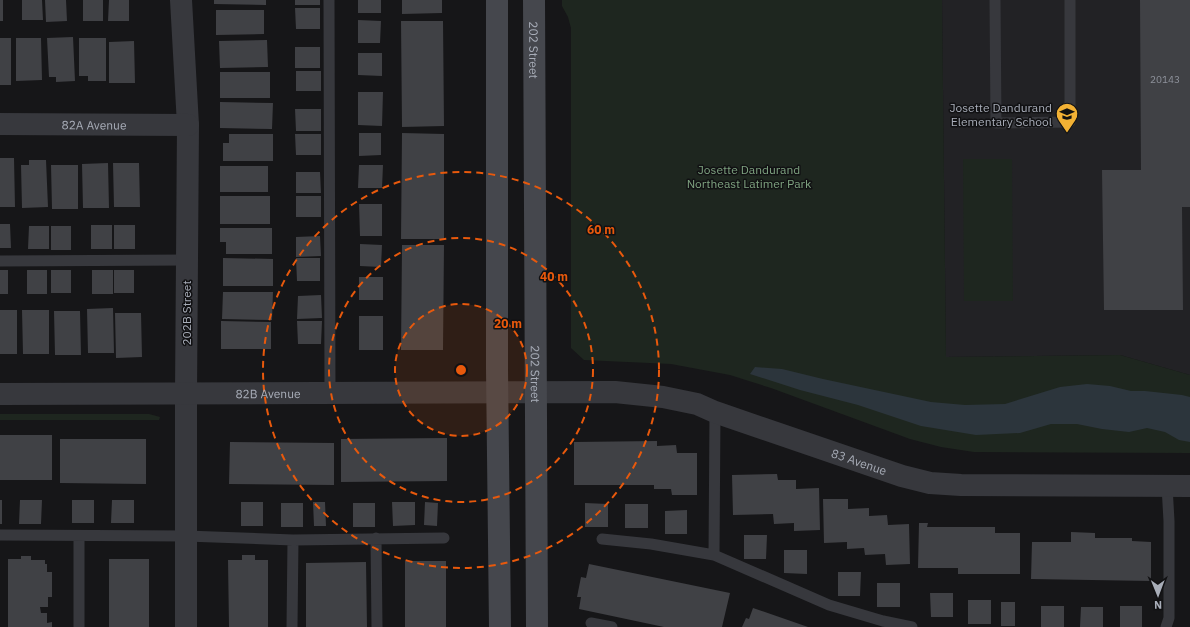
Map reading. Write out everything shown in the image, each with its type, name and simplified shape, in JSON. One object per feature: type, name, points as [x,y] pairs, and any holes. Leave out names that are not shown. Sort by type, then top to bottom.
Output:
[{"type":"main road","points":[[496,0],[497,392],[500,627]]},
{"type":"main road","name":"202 Street","points":[[534,0],[537,627]]},
{"type":"street","name":"202B Street","points":[[181,0],[188,124],[186,627]]},
{"type":"street","name":"82A Avenue","points":[[0,124],[188,124]]},
{"type":"street","name":"83 Avenue","points":[[536,393],[615,392],[663,397],[697,404],[715,412],[902,476],[930,483],[962,485],[1190,486]]},
{"type":"street","name":"82B Avenue","points":[[0,394],[536,393]]},
{"type":"lane","points":[[329,0],[330,394]]},
{"type":"lane","points":[[995,0],[996,122],[1070,122],[1070,0]]},
{"type":"lane","points":[[0,261],[187,260]]},
{"type":"lane","points":[[714,556],[715,412]]},
{"type":"lane","points":[[1166,627],[1169,618],[1169,521],[1167,486]]},
{"type":"lane","points":[[0,535],[186,536],[293,540],[444,538]]},
{"type":"lane","points":[[79,536],[79,627]]},
{"type":"lane","points":[[376,538],[376,627]]},
{"type":"lane","points":[[602,539],[651,544],[714,556],[829,605],[883,621],[912,627]]},
{"type":"lane","points":[[292,627],[293,540]]},
{"type":"lane","points":[[590,623],[612,627]]},
{"type":"shaded area","name":"Josette Dandurand Elementary School","points":[[942,0],[1190,0],[1190,375],[1120,355],[946,357]]},
{"type":"shaded area","points":[[755,367],[782,369],[931,402],[965,405],[1005,404],[1060,387],[1087,384],[1110,386],[1131,391],[1182,395],[1190,397],[1190,442],[1179,440],[1165,432],[1147,428],[1129,432],[1077,424],[1051,424],[1020,433],[976,435],[921,426],[858,405],[800,390],[750,374]]},
{"type":"green space","name":"Josette Dandurand Northeast Latimer Park","points":[[562,0],[942,0],[946,357],[1120,355],[1190,375],[1190,453],[974,452],[941,447],[910,439],[771,388],[730,375],[671,364],[584,360],[571,348],[571,28],[568,17],[562,6]]},
{"type":"green space","points":[[963,159],[1012,159],[1013,301],[964,301]]},
{"type":"green space","points":[[0,414],[149,414],[160,417],[159,420],[0,420]]},
{"type":"building","points":[[0,0],[3,0],[3,21],[0,21]]},
{"type":"building","points":[[22,0],[42,0],[43,20],[22,20]]},
{"type":"building","points":[[45,0],[66,0],[67,21],[46,22]]},
{"type":"building","points":[[83,0],[103,0],[103,21],[83,21]]},
{"type":"building","points":[[109,0],[129,0],[129,21],[108,21]]},
{"type":"building","points":[[214,0],[266,0],[266,5],[214,4]]},
{"type":"building","points":[[295,0],[320,0],[320,5],[295,5]]},
{"type":"building","points":[[358,0],[381,0],[381,13],[358,13]]},
{"type":"building","points":[[402,0],[442,0],[442,13],[402,14]]},
{"type":"building","points":[[1140,0],[1190,0],[1190,207],[1182,207],[1183,310],[1104,310],[1102,170],[1141,170]]},
{"type":"building","points":[[295,8],[320,8],[320,29],[296,29]]},
{"type":"building","points":[[216,10],[264,10],[264,34],[216,35]]},
{"type":"building","points":[[358,20],[381,21],[380,43],[358,43]]},
{"type":"building","points":[[401,21],[443,21],[444,126],[402,127]]},
{"type":"building","points":[[73,37],[75,81],[56,82],[56,77],[49,77],[47,38]]},
{"type":"building","points":[[0,38],[11,38],[11,85],[0,85]]},
{"type":"building","points":[[16,38],[41,38],[42,80],[16,81]]},
{"type":"building","points":[[79,38],[106,38],[106,81],[88,81],[88,76],[79,76]]},
{"type":"building","points":[[267,40],[268,67],[220,68],[219,41]]},
{"type":"building","points":[[134,41],[135,83],[109,83],[109,42]]},
{"type":"building","points":[[295,47],[320,47],[320,68],[295,68]]},
{"type":"building","points":[[358,53],[382,53],[382,76],[358,75]]},
{"type":"building","points":[[296,71],[321,71],[321,91],[296,91]]},
{"type":"building","points":[[220,72],[270,72],[270,98],[220,98]]},
{"type":"building","points":[[358,92],[383,92],[382,126],[358,125]]},
{"type":"building","points":[[220,102],[273,103],[272,129],[220,128]]},
{"type":"building","points":[[295,109],[321,109],[321,131],[296,131]]},
{"type":"building","points":[[359,133],[381,133],[381,155],[359,156]]},
{"type":"building","points":[[402,133],[444,134],[444,239],[401,239]]},
{"type":"building","points":[[229,134],[273,134],[273,161],[223,161],[223,143],[229,143]]},
{"type":"building","points":[[295,134],[321,134],[321,155],[296,155]]},
{"type":"building","points":[[0,158],[14,158],[15,207],[0,207]]},
{"type":"building","points":[[29,160],[46,160],[48,207],[22,208],[21,165],[29,165]]},
{"type":"building","points":[[108,163],[109,208],[83,208],[82,164]]},
{"type":"building","points":[[113,163],[139,163],[140,207],[114,207]]},
{"type":"building","points":[[51,165],[78,165],[78,209],[52,209]]},
{"type":"building","points":[[359,165],[383,165],[382,188],[358,188]]},
{"type":"building","points":[[220,166],[268,166],[268,192],[220,192]]},
{"type":"building","points":[[296,172],[320,172],[321,193],[296,193]]},
{"type":"building","points":[[220,196],[270,196],[270,224],[220,224]]},
{"type":"building","points":[[296,196],[321,196],[321,217],[296,217]]},
{"type":"building","points":[[359,204],[382,204],[382,236],[360,236]]},
{"type":"building","points":[[0,224],[10,224],[11,248],[0,248]]},
{"type":"building","points":[[91,225],[112,225],[112,249],[91,249]]},
{"type":"building","points":[[114,225],[135,225],[135,249],[114,249]]},
{"type":"building","points":[[29,226],[49,226],[49,249],[28,249]]},
{"type":"building","points":[[51,226],[71,226],[71,250],[51,250]]},
{"type":"building","points":[[220,228],[272,228],[272,254],[226,254],[226,242],[220,242]]},
{"type":"building","points":[[320,236],[321,256],[296,257],[296,237]]},
{"type":"building","points":[[360,244],[382,245],[381,267],[360,266]]},
{"type":"building","points":[[402,245],[444,245],[443,350],[401,350]]},
{"type":"building","points":[[223,258],[273,259],[273,286],[223,286]]},
{"type":"building","points":[[296,258],[320,258],[320,281],[297,281]]},
{"type":"building","points":[[0,270],[8,270],[8,294],[0,294]]},
{"type":"building","points":[[27,270],[47,270],[47,294],[27,294]]},
{"type":"building","points":[[51,270],[71,270],[71,293],[51,293]]},
{"type":"building","points":[[92,270],[113,270],[113,294],[92,294]]},
{"type":"building","points":[[114,270],[134,270],[134,293],[114,293]]},
{"type":"building","points":[[359,277],[383,277],[383,300],[359,300]]},
{"type":"building","points":[[223,292],[273,292],[272,320],[222,319]]},
{"type":"building","points":[[321,295],[322,318],[297,319],[298,296]]},
{"type":"building","points":[[113,308],[114,353],[88,353],[87,309]]},
{"type":"building","points":[[0,310],[17,310],[17,354],[0,354]]},
{"type":"building","points":[[22,310],[49,310],[49,354],[23,354]]},
{"type":"building","points":[[54,311],[80,311],[81,355],[55,355]]},
{"type":"building","points":[[115,313],[141,313],[142,357],[116,358]]},
{"type":"building","points":[[359,316],[383,316],[383,350],[359,350]]},
{"type":"building","points":[[221,321],[271,322],[271,349],[221,349]]},
{"type":"building","points":[[297,321],[322,321],[321,344],[298,344]]},
{"type":"building","points":[[0,435],[52,435],[52,480],[0,480]]},
{"type":"building","points":[[447,438],[447,481],[341,482],[341,439]]},
{"type":"building","points":[[60,439],[146,439],[146,484],[60,483]]},
{"type":"building","points":[[657,441],[657,446],[676,445],[677,453],[697,453],[697,495],[672,495],[671,489],[654,489],[654,485],[574,485],[574,442]]},
{"type":"building","points":[[230,442],[334,443],[334,485],[229,484]]},
{"type":"building","points":[[777,474],[778,480],[796,480],[796,489],[819,488],[820,530],[794,531],[794,523],[774,524],[773,514],[733,515],[732,475]]},
{"type":"building","points":[[823,499],[848,499],[848,509],[869,508],[869,516],[887,515],[888,525],[909,524],[910,564],[886,565],[885,554],[865,555],[864,548],[847,549],[847,542],[824,543]]},
{"type":"building","points":[[0,500],[2,500],[2,524],[0,524]]},
{"type":"building","points":[[20,500],[42,500],[41,524],[19,524]]},
{"type":"building","points":[[72,500],[94,500],[94,523],[72,523]]},
{"type":"building","points":[[112,500],[134,500],[134,523],[111,523]]},
{"type":"building","points":[[241,502],[263,502],[263,526],[241,526]]},
{"type":"building","points":[[313,502],[325,502],[326,526],[314,526]]},
{"type":"building","points":[[392,502],[415,502],[415,525],[393,526]]},
{"type":"building","points":[[425,502],[438,503],[437,526],[424,525]]},
{"type":"building","points":[[281,503],[303,503],[303,527],[281,527]]},
{"type":"building","points":[[353,503],[375,503],[375,527],[353,527]]},
{"type":"building","points":[[585,503],[608,504],[608,527],[585,527]]},
{"type":"building","points":[[625,504],[648,504],[648,528],[625,528]]},
{"type":"building","points":[[687,510],[687,534],[665,534],[665,511]]},
{"type":"building","points":[[919,523],[928,523],[927,527],[995,527],[995,533],[1020,533],[1020,574],[958,574],[958,568],[918,568]]},
{"type":"building","points":[[1071,532],[1095,533],[1095,538],[1132,538],[1132,541],[1151,542],[1151,581],[1031,579],[1032,542],[1071,542]]},
{"type":"building","points":[[744,535],[767,535],[766,559],[744,559]]},
{"type":"building","points":[[784,550],[807,550],[807,574],[784,573]]},
{"type":"building","points":[[242,555],[255,555],[255,560],[268,560],[268,627],[229,627],[228,560],[242,560]]},
{"type":"building","points":[[21,556],[31,556],[31,560],[45,560],[45,564],[47,564],[47,572],[52,572],[52,597],[48,597],[48,607],[40,607],[41,613],[47,613],[47,623],[52,622],[52,627],[8,627],[8,559],[21,559]]},
{"type":"building","points":[[109,559],[149,559],[149,627],[109,627]]},
{"type":"building","points":[[405,561],[446,561],[446,627],[405,627]]},
{"type":"building","points":[[366,562],[367,627],[306,627],[306,563]]},
{"type":"building","points":[[589,564],[730,593],[722,627],[664,627],[579,609],[581,597],[577,597],[581,577],[586,578]]},
{"type":"building","points":[[838,572],[861,572],[860,596],[838,596]]},
{"type":"building","points":[[877,583],[900,583],[900,607],[877,607]]},
{"type":"building","points":[[930,593],[953,593],[953,617],[931,617]]},
{"type":"building","points":[[968,600],[991,600],[991,624],[968,624]]},
{"type":"building","points":[[1001,602],[1015,602],[1015,626],[1001,626]]},
{"type":"building","points":[[1041,606],[1064,606],[1064,627],[1041,627]]},
{"type":"building","points":[[1120,606],[1142,606],[1142,627],[1120,627]]},
{"type":"building","points":[[1081,607],[1103,607],[1103,627],[1080,627]]},
{"type":"building","points":[[753,608],[808,627],[742,627],[746,618],[749,619]]},
{"type":"place","name":"Josette Dandurand Elementary School","points":[[1067,134]]}]
